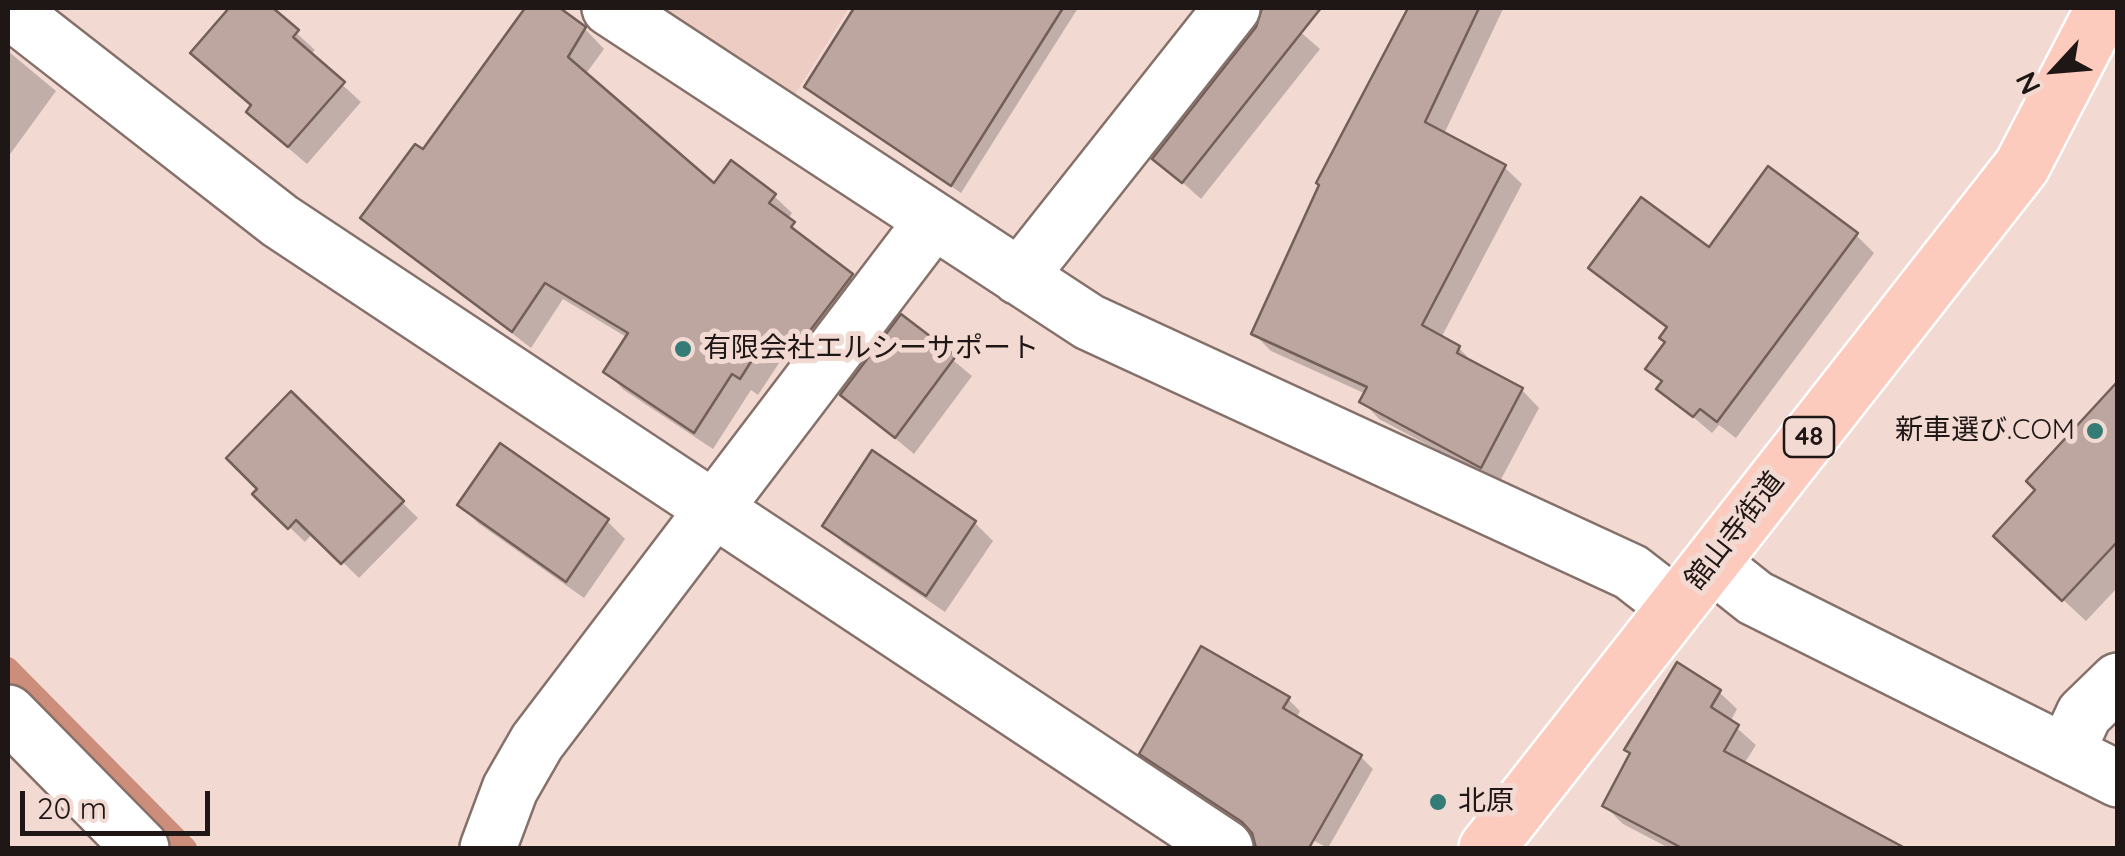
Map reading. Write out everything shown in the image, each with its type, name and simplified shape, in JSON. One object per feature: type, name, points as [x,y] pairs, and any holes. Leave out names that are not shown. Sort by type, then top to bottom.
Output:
[{"type":"main road","name":"舘山寺街道","points":[[1486,848],[2022,166],[2093,15]]},
{"type":"street","points":[[610,8],[1019,277],[1128,341],[1631,572],[1676,607]]},
{"type":"street","points":[[1019,277],[1232,8]]},
{"type":"street","points":[[8,9],[280,221],[1225,848]]},
{"type":"street","points":[[488,848],[522,764],[933,221]]},
{"type":"street","points":[[1711,563],[1755,598],[2118,779]]},
{"type":"street","points":[[2066,753],[2084,714],[2118,681]]},
{"type":"street","points":[[8,713],[141,848]]},
{"type":"shaded area","points":[[653,8],[849,8],[792,99]]},
{"type":"building","points":[[229,8],[273,8],[299,30],[293,37],[345,82],[288,147],[246,112],[251,105],[190,53]]},
{"type":"building","points":[[525,8],[560,8],[586,27],[568,57],[714,183],[731,160],[776,194],[769,203],[795,222],[791,227],[853,274],[790,357],[766,338],[740,379],[732,374],[694,433],[603,372],[628,333],[545,283],[512,332],[360,218],[415,144],[423,149]]},
{"type":"building","points":[[854,8],[1063,8],[951,186],[804,87]]},
{"type":"building","points":[[1262,8],[1321,8],[1182,183],[1152,159],[1256,27]]},
{"type":"building","points":[[1408,8],[1479,8],[1425,122],[1506,165],[1422,325],[1460,346],[1457,353],[1523,388],[1481,468],[1359,402],[1367,387],[1251,334],[1319,185],[1316,183]]},
{"type":"building","points":[[1768,166],[1858,233],[1717,422],[1700,409],[1693,417],[1656,389],[1662,381],[1645,369],[1665,342],[1659,338],[1667,327],[1588,268],[1641,197],[1709,247]]},
{"type":"building","points":[[901,314],[956,356],[895,438],[840,395]]},
{"type":"building","points":[[2118,381],[2118,541],[2062,601],[1993,536],[2035,490],[2026,481]]},
{"type":"building","points":[[291,391],[404,501],[341,564],[296,520],[288,529],[252,494],[257,489],[226,458]]},
{"type":"building","points":[[500,443],[609,519],[566,582],[457,505]]},
{"type":"building","points":[[872,450],[976,521],[926,596],[822,526]]},
{"type":"building","points":[[1201,646],[1290,697],[1283,708],[1362,755],[1309,848],[1256,848],[1252,833],[1242,822],[1139,754]]},
{"type":"building","points":[[1677,662],[1721,690],[1711,707],[1739,725],[1724,751],[1905,848],[1682,848],[1602,806],[1630,753],[1624,750]]},
{"type":"waterway","points":[[8,667],[187,848]]},
{"type":"place","name":"有限会社エルシーサポート","points":[[683,349]]},
{"type":"place","name":"新車選び.COM","points":[[2095,431]]},
{"type":"place","name":"北原","points":[[1438,802]]}]
